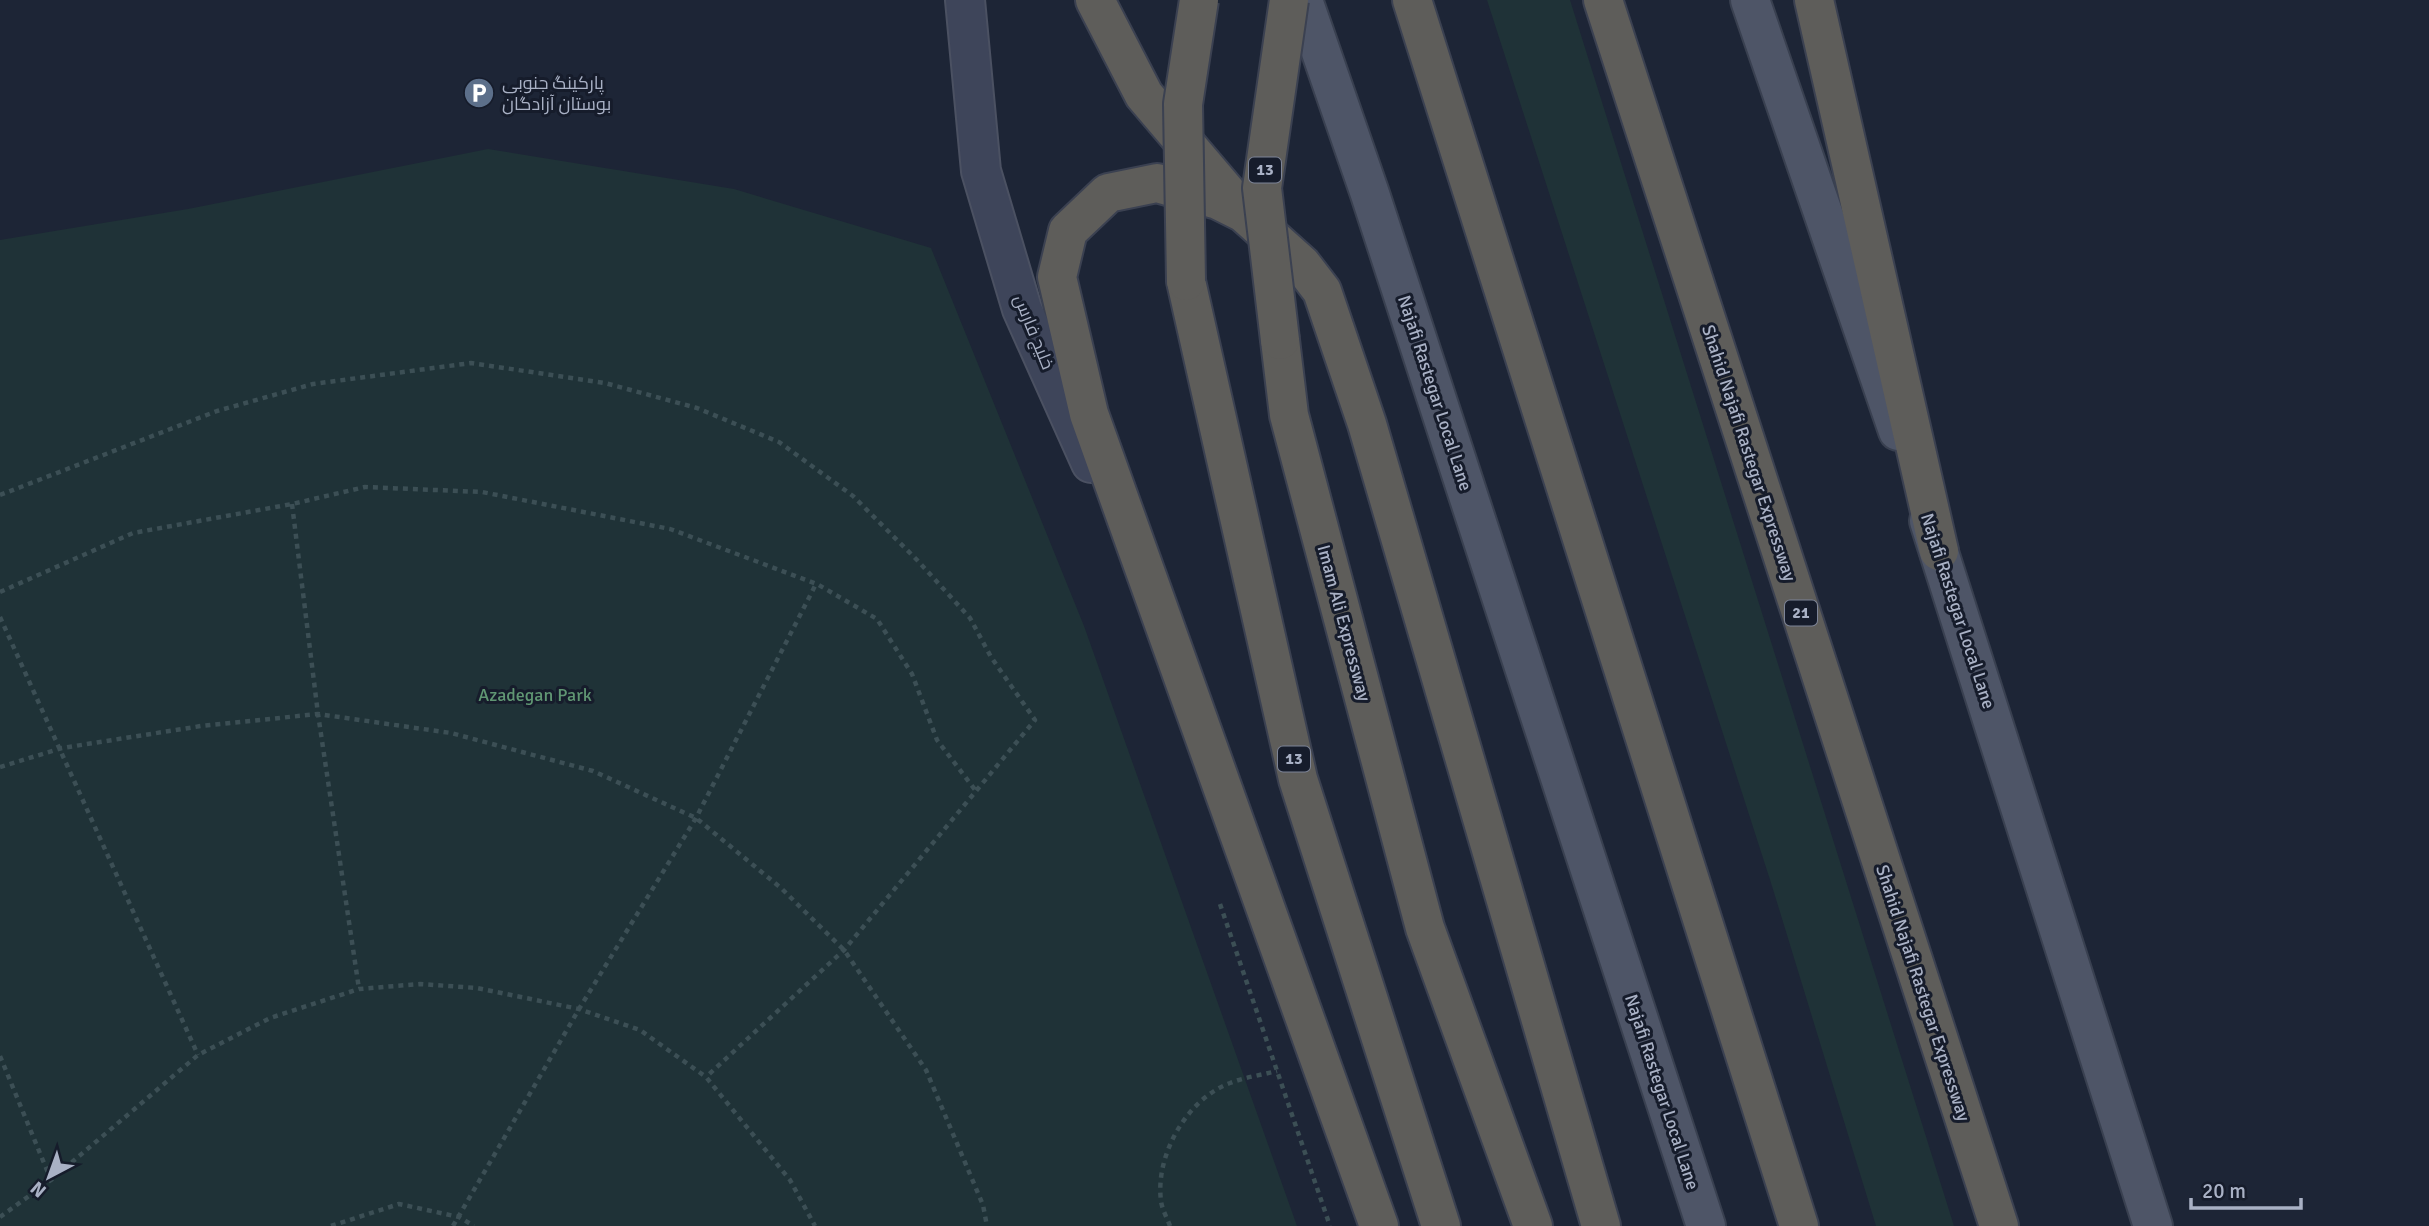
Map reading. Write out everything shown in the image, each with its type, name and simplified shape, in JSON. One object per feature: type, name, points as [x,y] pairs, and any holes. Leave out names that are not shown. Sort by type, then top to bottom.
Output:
[{"type":"highway","points":[[1095,0],[1144,95],[1244,213],[1302,265],[1322,291],[1367,424],[1601,1226]]},
{"type":"highway","name":"13","points":[[1199,0],[1183,104],[1186,281],[1298,779],[1441,1226]]},
{"type":"highway","name":"Imam Ali Expressway","points":[[1289,0],[1262,188],[1289,415],[1425,928],[1533,1226]]},
{"type":"highway","points":[[1412,0],[1799,1226]]},
{"type":"highway","name":"Shahid Najafi Rastegar Expressway","points":[[1603,0],[1999,1226]]},
{"type":"highway","points":[[1814,0],[1939,551]]},
{"type":"highway","points":[[1244,213],[1218,200],[1157,183],[1108,193],[1069,232],[1056,277],[1089,414],[1379,1226]]},
{"type":"main road","name":"خلیج فارس","points":[[965,0],[981,171],[1022,309],[1172,645]]},
{"type":"main road","name":"Najafi Rastegar Local Lane","points":[[1303,0],[1370,194],[1706,1226]]},
{"type":"main road","name":"Najafi Rastegar Local Lane","points":[[1750,0],[1939,551],[2153,1226]]},
{"type":"path","points":[[0,495],[217,411],[313,384],[471,363],[605,383],[697,408],[779,442],[853,496],[970,618],[991,657],[1035,720],[844,950],[706,1077]]},
{"type":"path","points":[[0,592],[133,533],[292,504],[365,487],[482,492],[670,528],[817,584],[877,620],[912,674],[937,740],[976,791]]},
{"type":"path","points":[[292,504],[318,714],[359,989]]},
{"type":"path","points":[[453,1226],[579,1009],[696,818],[817,584]]},
{"type":"path","points":[[0,617],[62,748],[198,1055]]},
{"type":"path","points":[[0,767],[62,748],[201,726],[318,714],[451,733],[593,771],[696,818],[781,888],[844,950],[926,1070],[983,1205],[988,1226]]},
{"type":"path","points":[[0,1217],[51,1180],[198,1055],[270,1018],[359,989],[420,984],[477,988],[579,1009],[640,1030],[706,1077],[790,1180],[815,1226]]},
{"type":"path","points":[[0,1056],[51,1180]]},
{"type":"path","points":[[1170,1226],[1161,1201],[1164,1165],[1178,1128],[1205,1098],[1228,1083],[1277,1071]]},
{"type":"path","points":[[331,1226],[399,1204],[459,1217],[474,1226]]},
{"type":"green space","points":[[1487,0],[1570,0],[1954,1226],[1876,1226],[1772,886]]},
{"type":"green space","name":"Azadegan Park","points":[[488,149],[734,189],[931,248],[1084,626],[1297,1226],[0,1226],[0,240],[188,209]]},
{"type":"place","name":"پارکینگ جنوبی بوستان آزادگان","points":[[479,93]]}]
